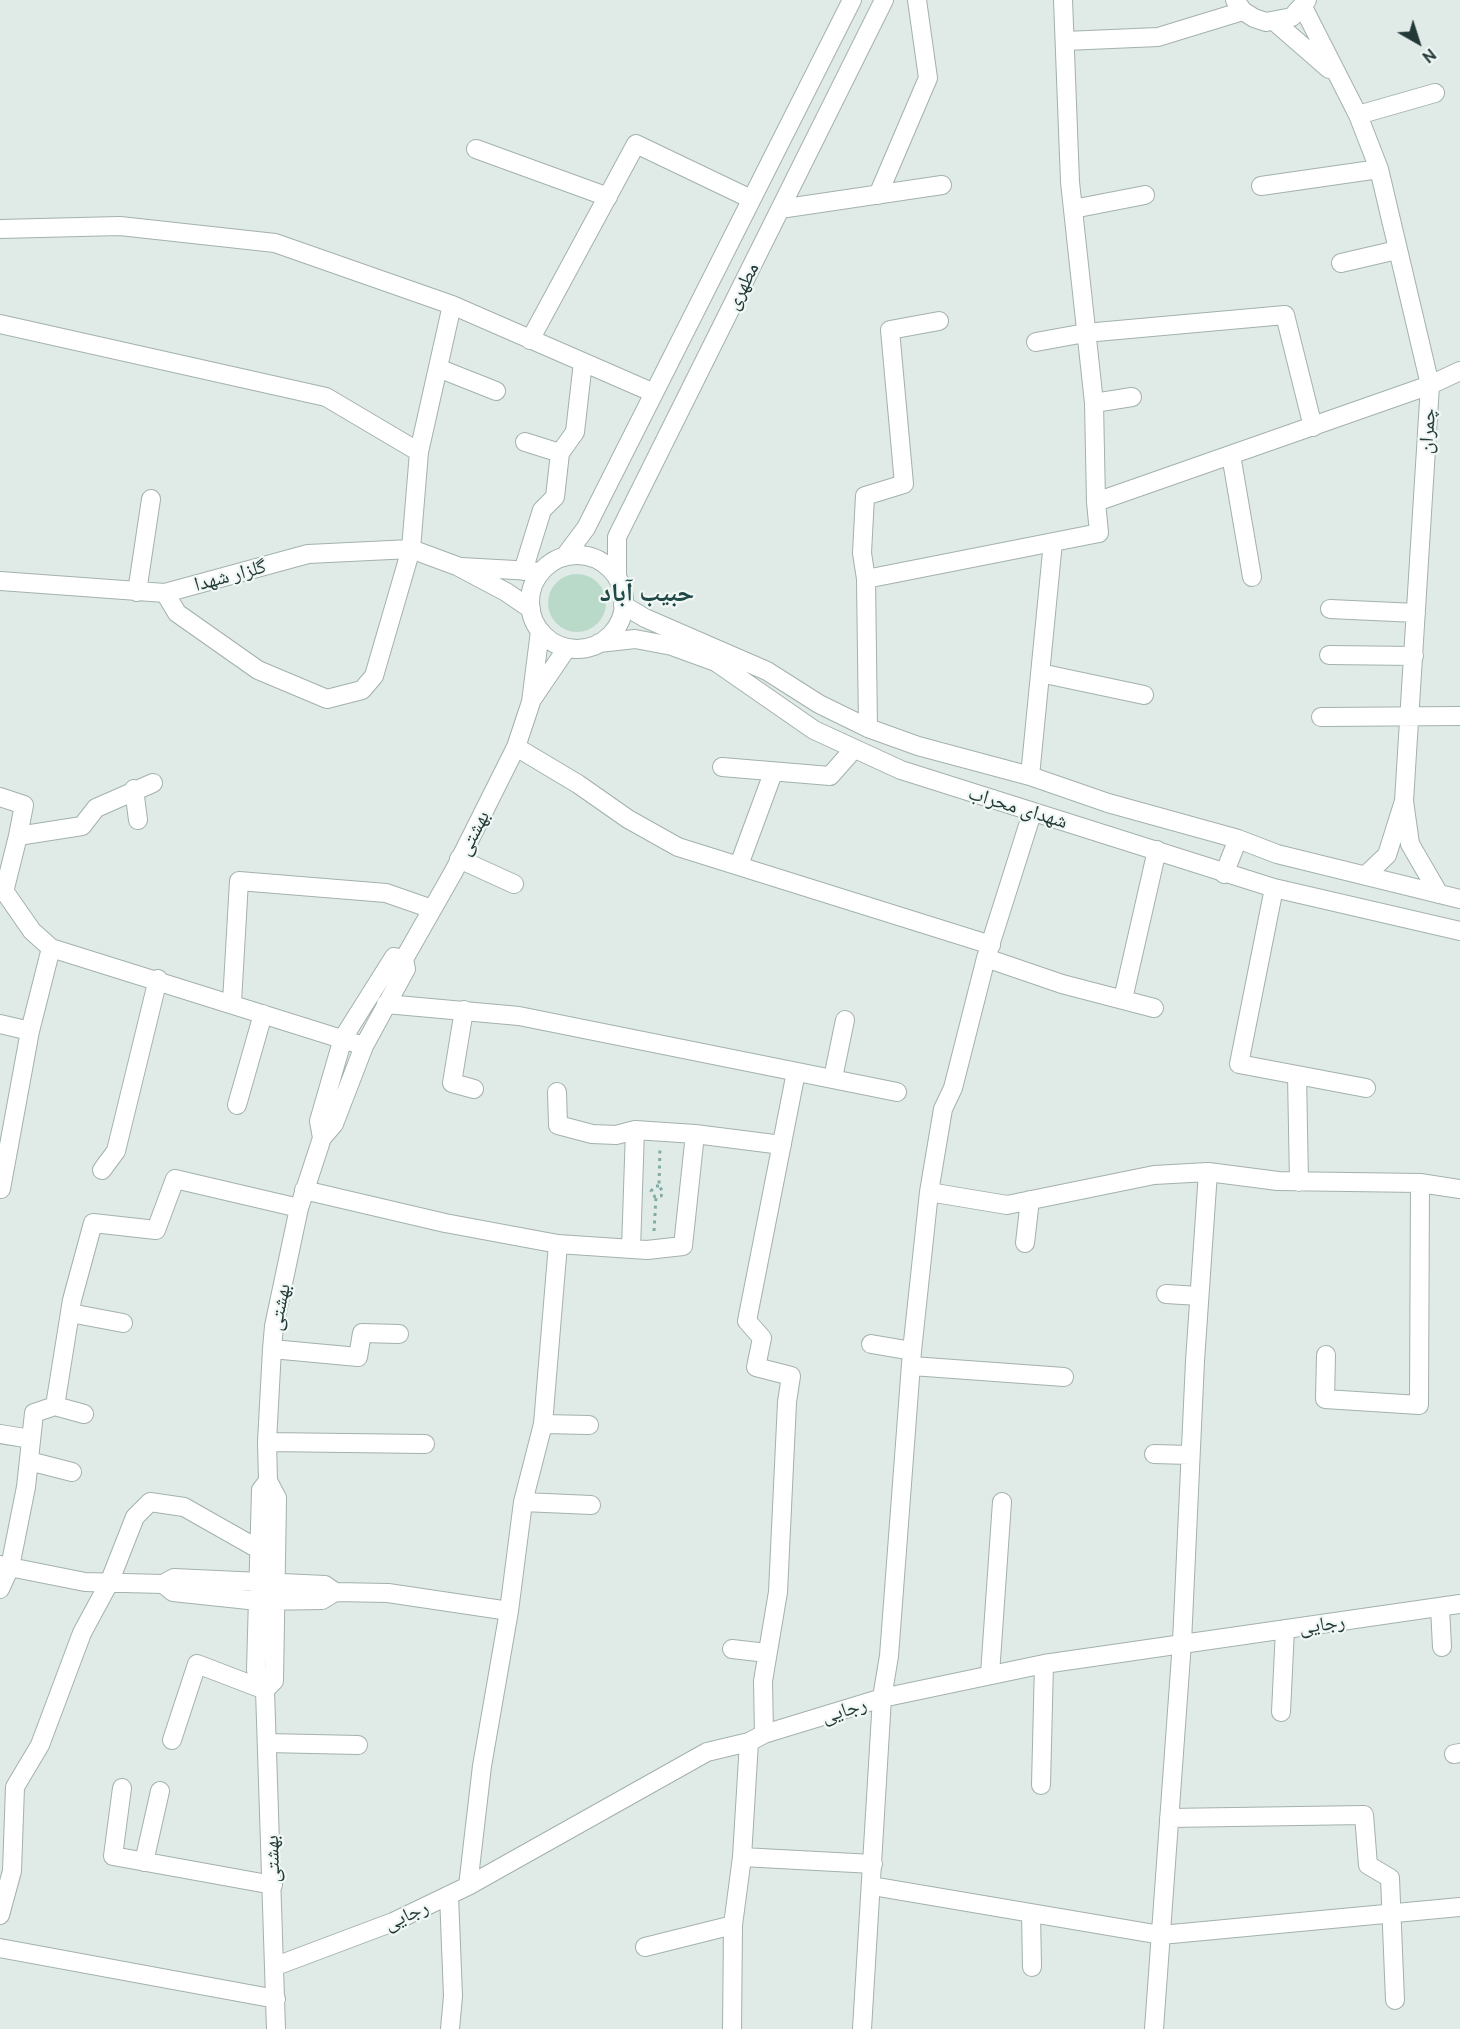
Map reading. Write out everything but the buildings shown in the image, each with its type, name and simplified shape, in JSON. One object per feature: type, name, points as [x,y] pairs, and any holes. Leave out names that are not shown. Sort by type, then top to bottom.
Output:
[{"type":"street","name":"مطهری","points":[[565,556],[586,528],[852,0]]},
{"type":"street","name":"مطهری","points":[[617,577],[617,537],[884,0]]},
{"type":"street","points":[[878,195],[928,78],[917,0]]},
{"type":"street","points":[[866,579],[1100,533],[1096,502],[1094,403],[1073,209],[1063,0]]},
{"type":"street","points":[[1065,41],[1158,37],[1239,5],[1254,18],[1275,22],[1292,16],[1305,4]]},
{"type":"street","name":"چمران","points":[[1305,4],[1337,76],[1358,116],[1379,169],[1430,385],[1404,801]]},
{"type":"street","points":[[1275,22],[1337,76]]},
{"type":"street","points":[[1358,116],[1435,93]]},
{"type":"street","points":[[530,340],[636,144],[751,199]]},
{"type":"street","points":[[476,149],[608,197]]},
{"type":"street","points":[[1261,186],[1379,169]]},
{"type":"street","points":[[780,209],[942,185]]},
{"type":"street","points":[[1073,209],[1145,195]]},
{"type":"street","points":[[0,229],[120,226],[275,243],[452,305],[654,393]]},
{"type":"street","points":[[1341,263],[1397,250]]},
{"type":"street","points":[[165,593],[177,613],[258,669],[327,699],[363,690],[374,676],[411,549],[419,452],[452,305]]},
{"type":"street","points":[[1036,342],[1085,333],[1285,315],[1313,426]]},
{"type":"street","points":[[868,728],[866,579],[862,553],[865,496],[904,484],[890,330],[939,321]]},
{"type":"street","points":[[0,324],[326,397],[419,452]]},
{"type":"street","points":[[457,566],[532,571],[565,556],[580,555],[595,558],[617,577],[622,591],[624,605],[620,620],[612,633],[599,644],[583,648],[567,648],[552,642],[540,631],[531,609],[532,571],[542,510],[555,497],[560,453],[575,432],[583,362]]},
{"type":"street","points":[[438,368],[496,391]]},
{"type":"street","points":[[1096,502],[1430,385],[1460,371]]},
{"type":"street","points":[[1094,403],[1132,397]]},
{"type":"street","points":[[525,442],[560,453]]},
{"type":"street","points":[[1231,455],[1252,577]]},
{"type":"street","points":[[601,498],[601,508],[608,516],[623,516],[630,510]]},
{"type":"street","points":[[137,592],[151,499]]},
{"type":"street","points":[[1030,776],[1053,543]]},
{"type":"street","name":"گلزار شهدا","points":[[0,581],[165,593],[308,554],[411,549],[457,566]]},
{"type":"street","points":[[457,566],[506,592],[531,609]]},
{"type":"street","name":"شهدای محراب","points":[[624,605],[645,618],[767,671],[868,728],[918,746],[1030,776],[1108,803],[1238,839],[1277,854],[1460,899]]},
{"type":"street","points":[[1330,609],[1416,613]]},
{"type":"street","points":[[531,702],[540,631]]},
{"type":"street","name":"شهدای محراب","points":[[599,644],[635,639],[672,646],[716,662],[814,730],[853,750],[901,770],[1032,813],[1157,850],[1224,874],[1274,888],[1460,931]]},
{"type":"street","points":[[531,702],[567,648]]},
{"type":"street","points":[[1329,655],[1414,656]]},
{"type":"street","points":[[1040,673],[1144,695]]},
{"type":"street","name":"بهشتی","points":[[268,1481],[267,1442],[274,1326],[304,1190],[322,1138],[334,1124],[364,1046],[406,969],[404,959],[459,859],[516,747],[531,702]]},
{"type":"street","points":[[814,730],[831,709]]},
{"type":"street","points":[[1321,717],[1460,716]]},
{"type":"street","points":[[516,747],[578,784],[628,819],[678,847],[739,865],[989,952],[1062,984],[1154,1008]]},
{"type":"street","points":[[722,767],[830,776],[853,750]]},
{"type":"street","points":[[739,865],[773,773]]},
{"type":"street","points":[[18,836],[82,826],[96,808],[153,783]]},
{"type":"street","points":[[135,789],[138,820]]},
{"type":"street","points":[[0,796],[24,805],[18,836],[2,886],[32,932],[51,948],[232,1002],[364,1046]]},
{"type":"street","points":[[1366,875],[1387,855],[1404,801]]},
{"type":"street","points":[[1404,801],[1410,844],[1439,894]]},
{"type":"street","points":[[862,2029],[882,1698],[889,1656],[912,1358],[928,1192],[943,1109],[953,1088],[989,952],[1032,813]]},
{"type":"street","points":[[1224,874],[1238,839]]},
{"type":"street","points":[[1123,999],[1157,850]]},
{"type":"street","points":[[459,859],[514,884]]},
{"type":"street","points":[[232,1002],[238,881],[386,893],[432,909]]},
{"type":"street","points":[[1274,888],[1239,1064],[1366,1088]]},
{"type":"street","points":[[1,1189],[5,1135],[51,948]]},
{"type":"street","name":"بهشتی","points":[[322,1138],[319,1120],[343,1038],[394,957],[404,959]]},
{"type":"street","points":[[102,1170],[116,1151],[158,979]]},
{"type":"street","points":[[386,1004],[519,1016],[897,1092]]},
{"type":"street","points":[[464,1010],[452,1083],[474,1089]]},
{"type":"street","points":[[237,1105],[263,1014]]},
{"type":"street","points":[[833,1078],[845,1020]]},
{"type":"street","points":[[0,1024],[30,1031]]},
{"type":"street","points":[[732,2029],[733,1924],[763,1681],[778,1592],[786,1402],[791,1376],[756,1367],[762,1338],[747,1321],[796,1072]]},
{"type":"street","points":[[1297,1075],[1299,1182]]},
{"type":"street","points":[[557,1092],[558,1125],[592,1134],[616,1135],[635,1130],[661,1131],[782,1145]]},
{"type":"street","points":[[631,1249],[635,1130]]},
{"type":"street","points":[[304,1190],[445,1223],[558,1244],[631,1249],[683,1246],[695,1134]]},
{"type":"street","points":[[928,1192],[1007,1206],[1154,1175],[1208,1172],[1299,1182],[1420,1183],[1460,1189]]},
{"type":"street","points":[[1154,2029],[1182,1642],[1190,1455],[1208,1172]]},
{"type":"street","points":[[55,1406],[70,1313],[93,1223],[156,1230],[175,1179],[299,1208]]},
{"type":"street","points":[[1326,1355],[1325,1399],[1419,1405],[1420,1183]]},
{"type":"street","points":[[1025,1243],[1030,1200]]},
{"type":"street","points":[[468,1886],[482,1766],[509,1611],[523,1502],[543,1424],[558,1244]]},
{"type":"street","points":[[1166,1294],[1199,1296]]},
{"type":"street","points":[[70,1313],[123,1323]]},
{"type":"street","points":[[272,1349],[358,1357],[362,1334],[399,1335]]},
{"type":"street","points":[[871,1344],[912,1358],[1064,1377]]},
{"type":"street","points":[[0,1589],[29,1461],[34,1413],[55,1406],[84,1414]]},
{"type":"street","points":[[543,1424],[589,1425]]},
{"type":"street","points":[[0,1434],[31,1439]]},
{"type":"street","points":[[267,1442],[425,1443]]},
{"type":"street","points":[[1154,1454],[1190,1455]]},
{"type":"street","points":[[29,1461],[72,1472]]},
{"type":"street","points":[[268,1481],[277,1498],[267,1582],[260,1550],[261,1490],[268,1481]]},
{"type":"street","points":[[0,1915],[12,1871],[15,1787],[40,1744],[82,1633],[109,1583],[135,1517],[150,1502],[184,1507],[260,1550]]},
{"type":"street","points":[[523,1502],[591,1505]]},
{"type":"street","points":[[990,1674],[1002,1502]]},
{"type":"street","points":[[5,1566],[86,1582],[163,1584],[174,1578],[326,1585],[335,1592]]},
{"type":"street","name":"بهشتی","points":[[267,1582],[267,1602],[256,1670],[265,1690],[276,1966],[276,2029]]},
{"type":"street","points":[[163,1584],[173,1592],[267,1602],[322,1600],[335,1592],[388,1593],[509,1611]]},
{"type":"street","name":"رجایی","points":[[276,1966],[393,1922],[468,1886],[707,1752],[882,1698],[1044,1664],[1182,1642],[1460,1604]]},
{"type":"street","points":[[1440,1608],[1442,1647]]},
{"type":"street","points":[[1281,1712],[1285,1629]]},
{"type":"street","points":[[732,1649],[767,1653]]},
{"type":"street","points":[[172,1740],[198,1664],[265,1690]]},
{"type":"street","points":[[1041,1785],[1044,1664]]},
{"type":"street","points":[[267,1743],[358,1745]]},
{"type":"street","points":[[122,1788],[113,1856],[273,1885]]},
{"type":"street","points":[[144,1862],[160,1791]]},
{"type":"street","points":[[1169,1818],[1364,1815],[1368,1865],[1390,1878],[1395,2000]]},
{"type":"street","points":[[742,1857],[873,1864]]},
{"type":"street","points":[[872,1886],[1161,1935],[1391,1911],[1460,1907]]},
{"type":"street","points":[[449,1895],[453,1996],[450,2029]]},
{"type":"street","points":[[1031,1913],[1032,1967]]},
{"type":"street","points":[[645,1947],[733,1924]]},
{"type":"street","points":[[0,1948],[276,2000]]},
{"type":"path","points":[[656,1197],[663,1192],[659,1186],[661,1131]]},
{"type":"path","points":[[653,1249],[656,1197],[651,1191],[656,1185],[659,1186]]},
{"type":"green space","points":[[571,574],[583,574],[598,582],[606,597],[606,609],[598,624],[583,632],[571,632],[556,624],[548,609],[548,597],[556,582]]},
{"type":"district","name":"حبیب آباد","points":[[647,592]]}]
